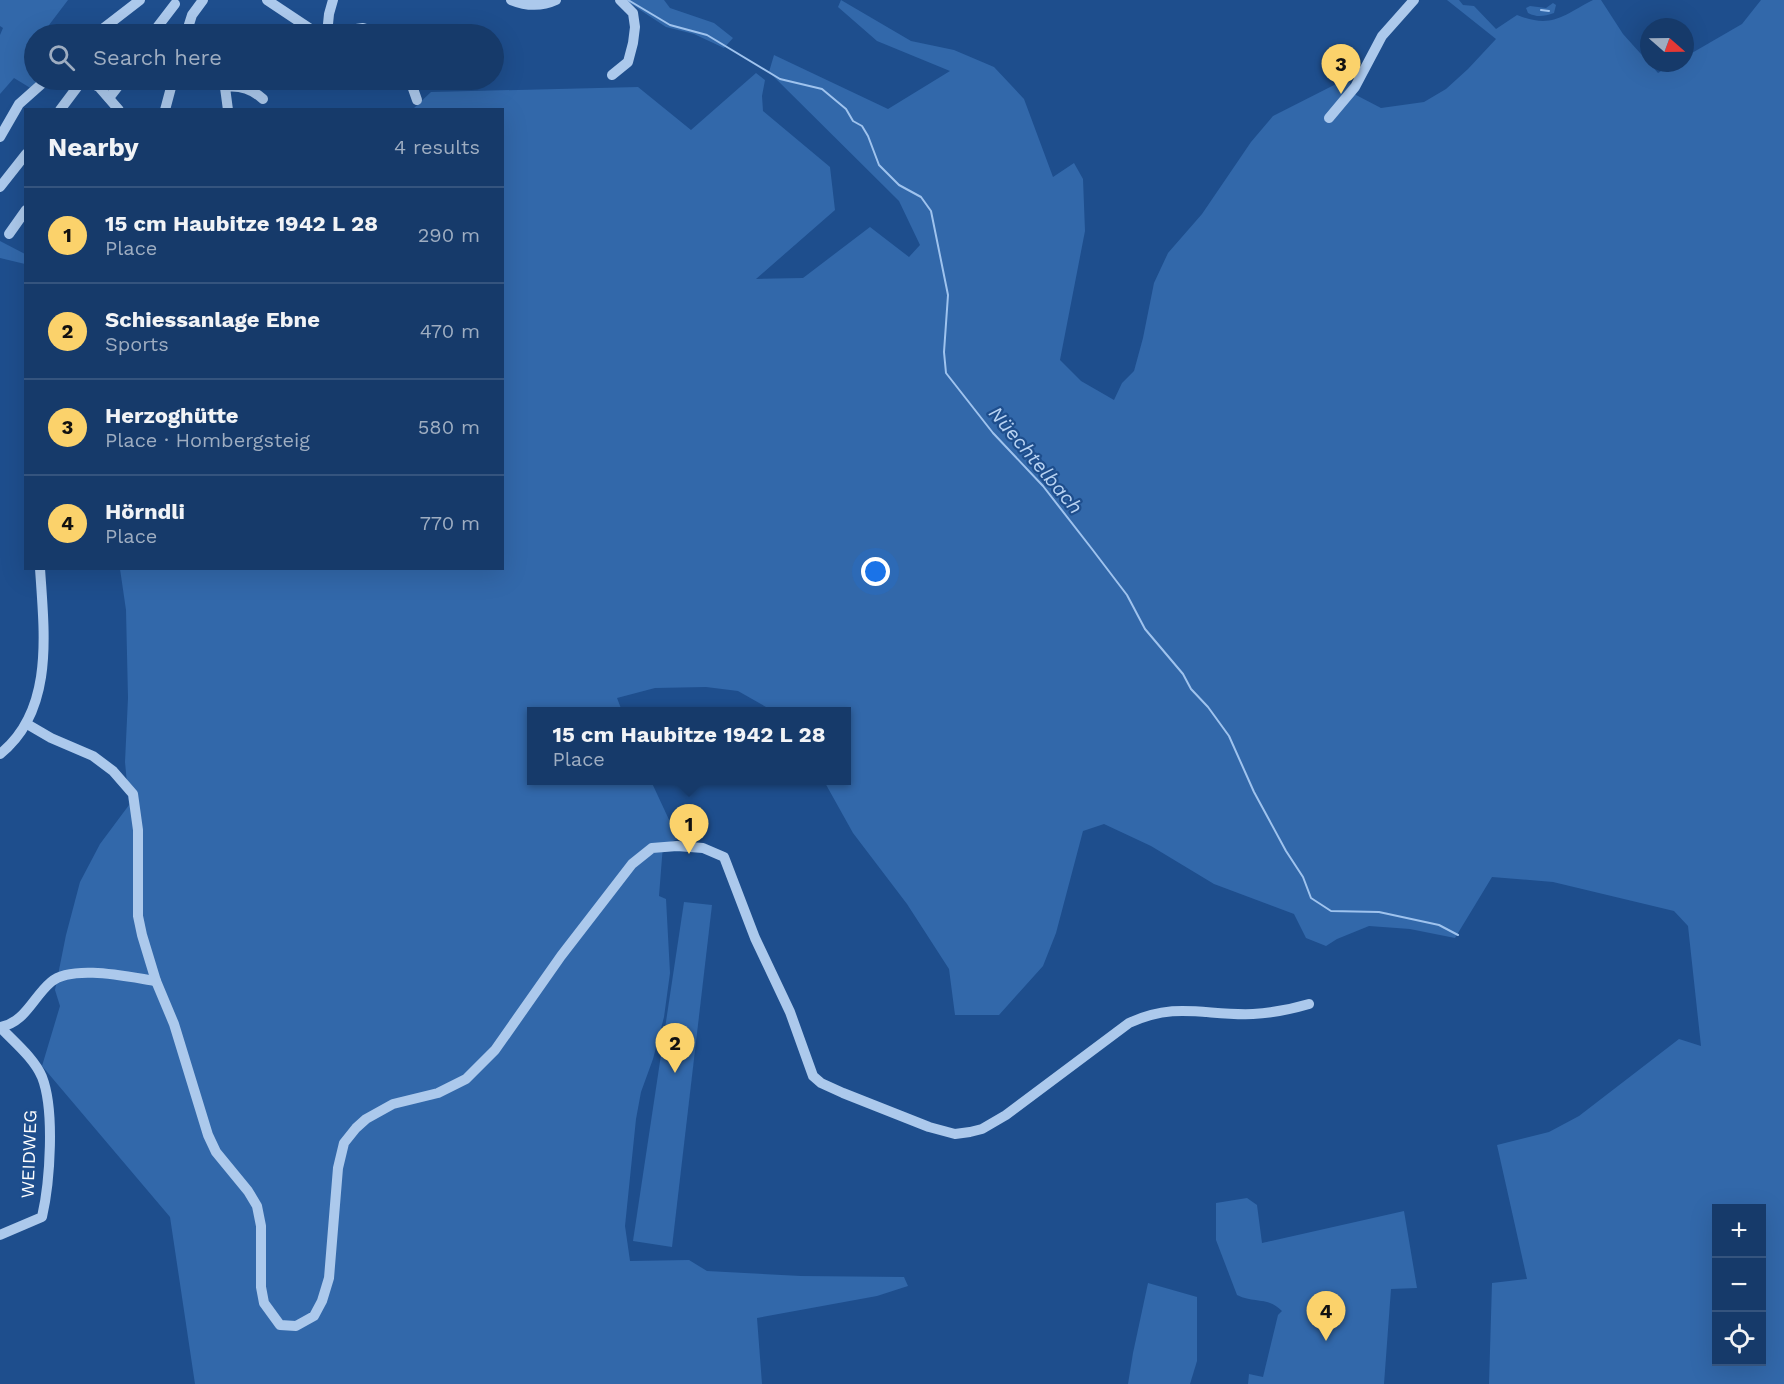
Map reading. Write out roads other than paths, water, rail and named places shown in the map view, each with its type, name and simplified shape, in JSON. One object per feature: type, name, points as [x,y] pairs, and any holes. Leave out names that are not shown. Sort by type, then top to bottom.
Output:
[{"type":"street","points":[[109,24],[140,0]]},
{"type":"street","points":[[191,24],[192,15],[203,0]]},
{"type":"street","points":[[267,0],[306,24]]},
{"type":"street","points":[[326,24],[333,0]]},
{"type":"street","points":[[511,0],[532,5],[541,5],[556,0]]},
{"type":"street","points":[[612,75],[628,62],[635,27],[633,13],[620,0]]},
{"type":"street","points":[[1329,118],[1355,87],[1382,36],[1414,0]]},
{"type":"street","points":[[159,24],[173,2],[192,15]]},
{"type":"street","points":[[0,137],[19,104],[35,90]]},
{"type":"street","points":[[62,108],[75,90]]},
{"type":"street","points":[[102,90],[117,108]]},
{"type":"street","points":[[109,98],[115,90]]},
{"type":"street","points":[[166,108],[170,90]]},
{"type":"street","points":[[225,90],[228,108]]},
{"type":"street","points":[[253,90],[263,99]]},
{"type":"street","points":[[414,90],[417,100]]},
{"type":"street","points":[[0,188],[24,157]]},
{"type":"street","points":[[9,234],[24,213]]},
{"type":"street","points":[[0,754],[11,746],[27,724],[37,701],[43,660],[44,626],[40,570]]},
{"type":"street","points":[[27,724],[51,738],[93,756],[113,771],[133,794],[138,831],[138,916],[142,935],[156,981],[174,1024],[208,1135],[216,1152],[248,1191],[256,1206],[261,1226],[261,1287],[264,1303],[280,1325],[296,1326],[314,1316],[322,1301],[329,1278],[338,1168],[344,1143],[366,1119],[393,1104],[438,1093],[466,1079],[495,1050],[561,956],[632,864],[652,848],[677,846],[703,848],[724,857],[755,938],[790,1012],[813,1076],[821,1083],[843,1093],[929,1127],[955,1134],[982,1129],[1006,1114],[1129,1023],[1146,1015],[1186,1010],[1252,1014],[1309,1004]]},
{"type":"street","points":[[0,1027],[16,1022],[52,981],[74,973],[92,972],[156,981]]},
{"type":"street","name":"WEIDWEG","points":[[0,1027],[27,1055],[42,1076],[50,1123],[48,1170],[42,1216],[0,1235]]},
{"type":"waterway","name":"Nüechtelbach","points":[[628,0],[670,25],[707,35],[780,79],[822,89],[846,109],[853,121],[862,126],[879,165],[899,185],[921,197],[931,211],[948,295],[944,352],[946,373],[993,433],[1043,486],[1127,595],[1145,629],[1183,674],[1191,689],[1208,707],[1229,736],[1254,792],[1303,877],[1311,898],[1331,911],[1379,912],[1439,925],[1458,935]]},
{"type":"waterway","points":[[1541,10],[1549,11]]},
{"type":"place","name":"Herzoghütte","points":[[1341,94]]},
{"type":"place","name":"15 cm Haubitze 1942 L 28","points":[[689,854]]},
{"type":"place","name":"Schiessanlage Ebne","points":[[675,1073]]},
{"type":"place","name":"Hörndli","points":[[1326,1341]]}]
